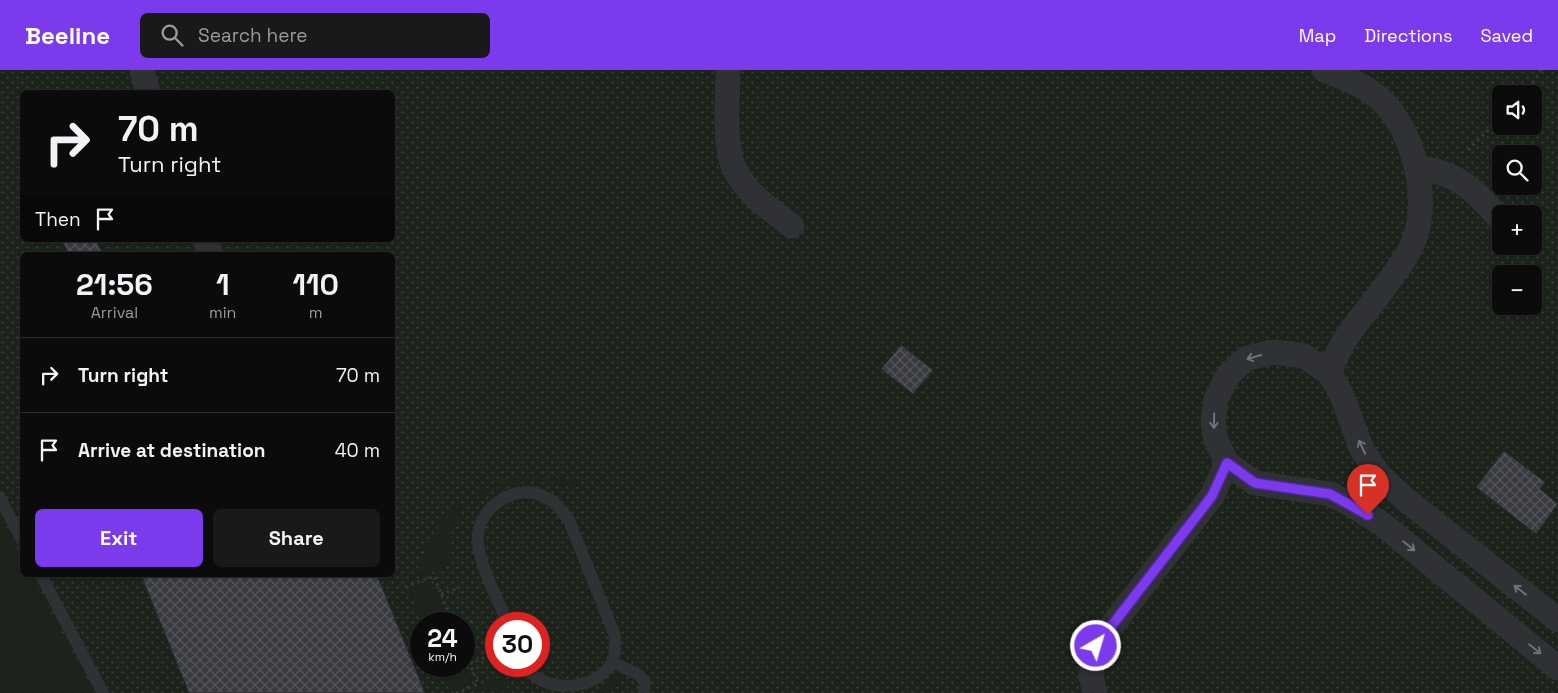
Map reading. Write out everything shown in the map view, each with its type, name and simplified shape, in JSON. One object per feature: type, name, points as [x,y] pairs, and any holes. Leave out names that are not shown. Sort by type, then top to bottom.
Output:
[{"type":"street","points":[[142,70],[147,90]]},
{"type":"street","points":[[728,70],[728,134],[734,169],[753,195],[792,226]]},
{"type":"street","points":[[1324,70],[1359,84],[1382,100],[1409,138],[1417,168],[1419,217],[1411,247],[1345,340],[1329,373]]},
{"type":"street","points":[[1417,168],[1435,169],[1456,177],[1492,209]]},
{"type":"street","points":[[1558,620],[1405,499],[1380,476],[1362,450],[1341,393],[1329,373],[1304,356],[1274,352],[1247,358],[1228,376],[1216,399],[1213,423],[1216,441],[1227,463],[1255,483],[1330,494],[1354,506],[1382,524],[1558,668]]},
{"type":"street","points":[[1095,693],[1091,676],[1096,646],[1212,496],[1227,463]]},
{"type":"lane","points":[[503,612],[479,551],[478,534],[481,521],[490,508],[505,497],[525,492],[543,496],[557,505],[569,520],[615,636],[613,662],[600,678],[586,687],[572,690],[552,690],[541,684],[535,677]]},
{"type":"lane","points":[[0,498],[20,536]]},
{"type":"lane","points":[[42,577],[103,693]]},
{"type":"lane","points":[[613,662],[639,675],[645,682],[644,693]]},
{"type":"path","points":[[1532,85],[1542,70]]},
{"type":"path","points":[[1468,150],[1492,127]]},
{"type":"path","points":[[405,587],[434,576],[449,612]]},
{"type":"path","points":[[441,595],[460,587]]},
{"type":"path","points":[[456,693],[478,684],[475,676]]},
{"type":"shaded area","points":[[0,70],[1558,70],[1558,693],[0,693]]},
{"type":"shaded area","points":[[521,477],[560,478],[578,482],[575,488],[553,483],[530,481],[508,484],[487,491],[470,502],[458,518],[451,539],[452,564],[419,576],[423,557],[431,539],[454,510],[469,498],[485,489]]},
{"type":"shaded area","points":[[0,516],[20,554],[20,577],[32,577],[94,693],[0,693]]},
{"type":"shaded area","points":[[431,580],[443,611],[418,612],[409,588]]},
{"type":"shaded area","points":[[616,676],[622,680],[606,693],[598,693]]},
{"type":"shaded area","points":[[444,677],[470,677],[472,683],[450,692]]},
{"type":"shaded area","points":[[502,677],[508,690],[513,693],[466,691]]},
{"type":"building","points":[[63,242],[97,242],[102,252],[68,252]]},
{"type":"building","points":[[901,345],[933,370],[913,394],[881,369]]},
{"type":"building","points":[[1504,451],[1545,482],[1540,489],[1558,504],[1536,534],[1476,487]]},
{"type":"building","points":[[142,577],[378,577],[410,656],[410,677],[418,677],[425,693],[189,693]]},
{"type":"route","points":[[1096,646],[1212,496],[1227,463],[1255,483],[1330,494],[1368,515]]}]
